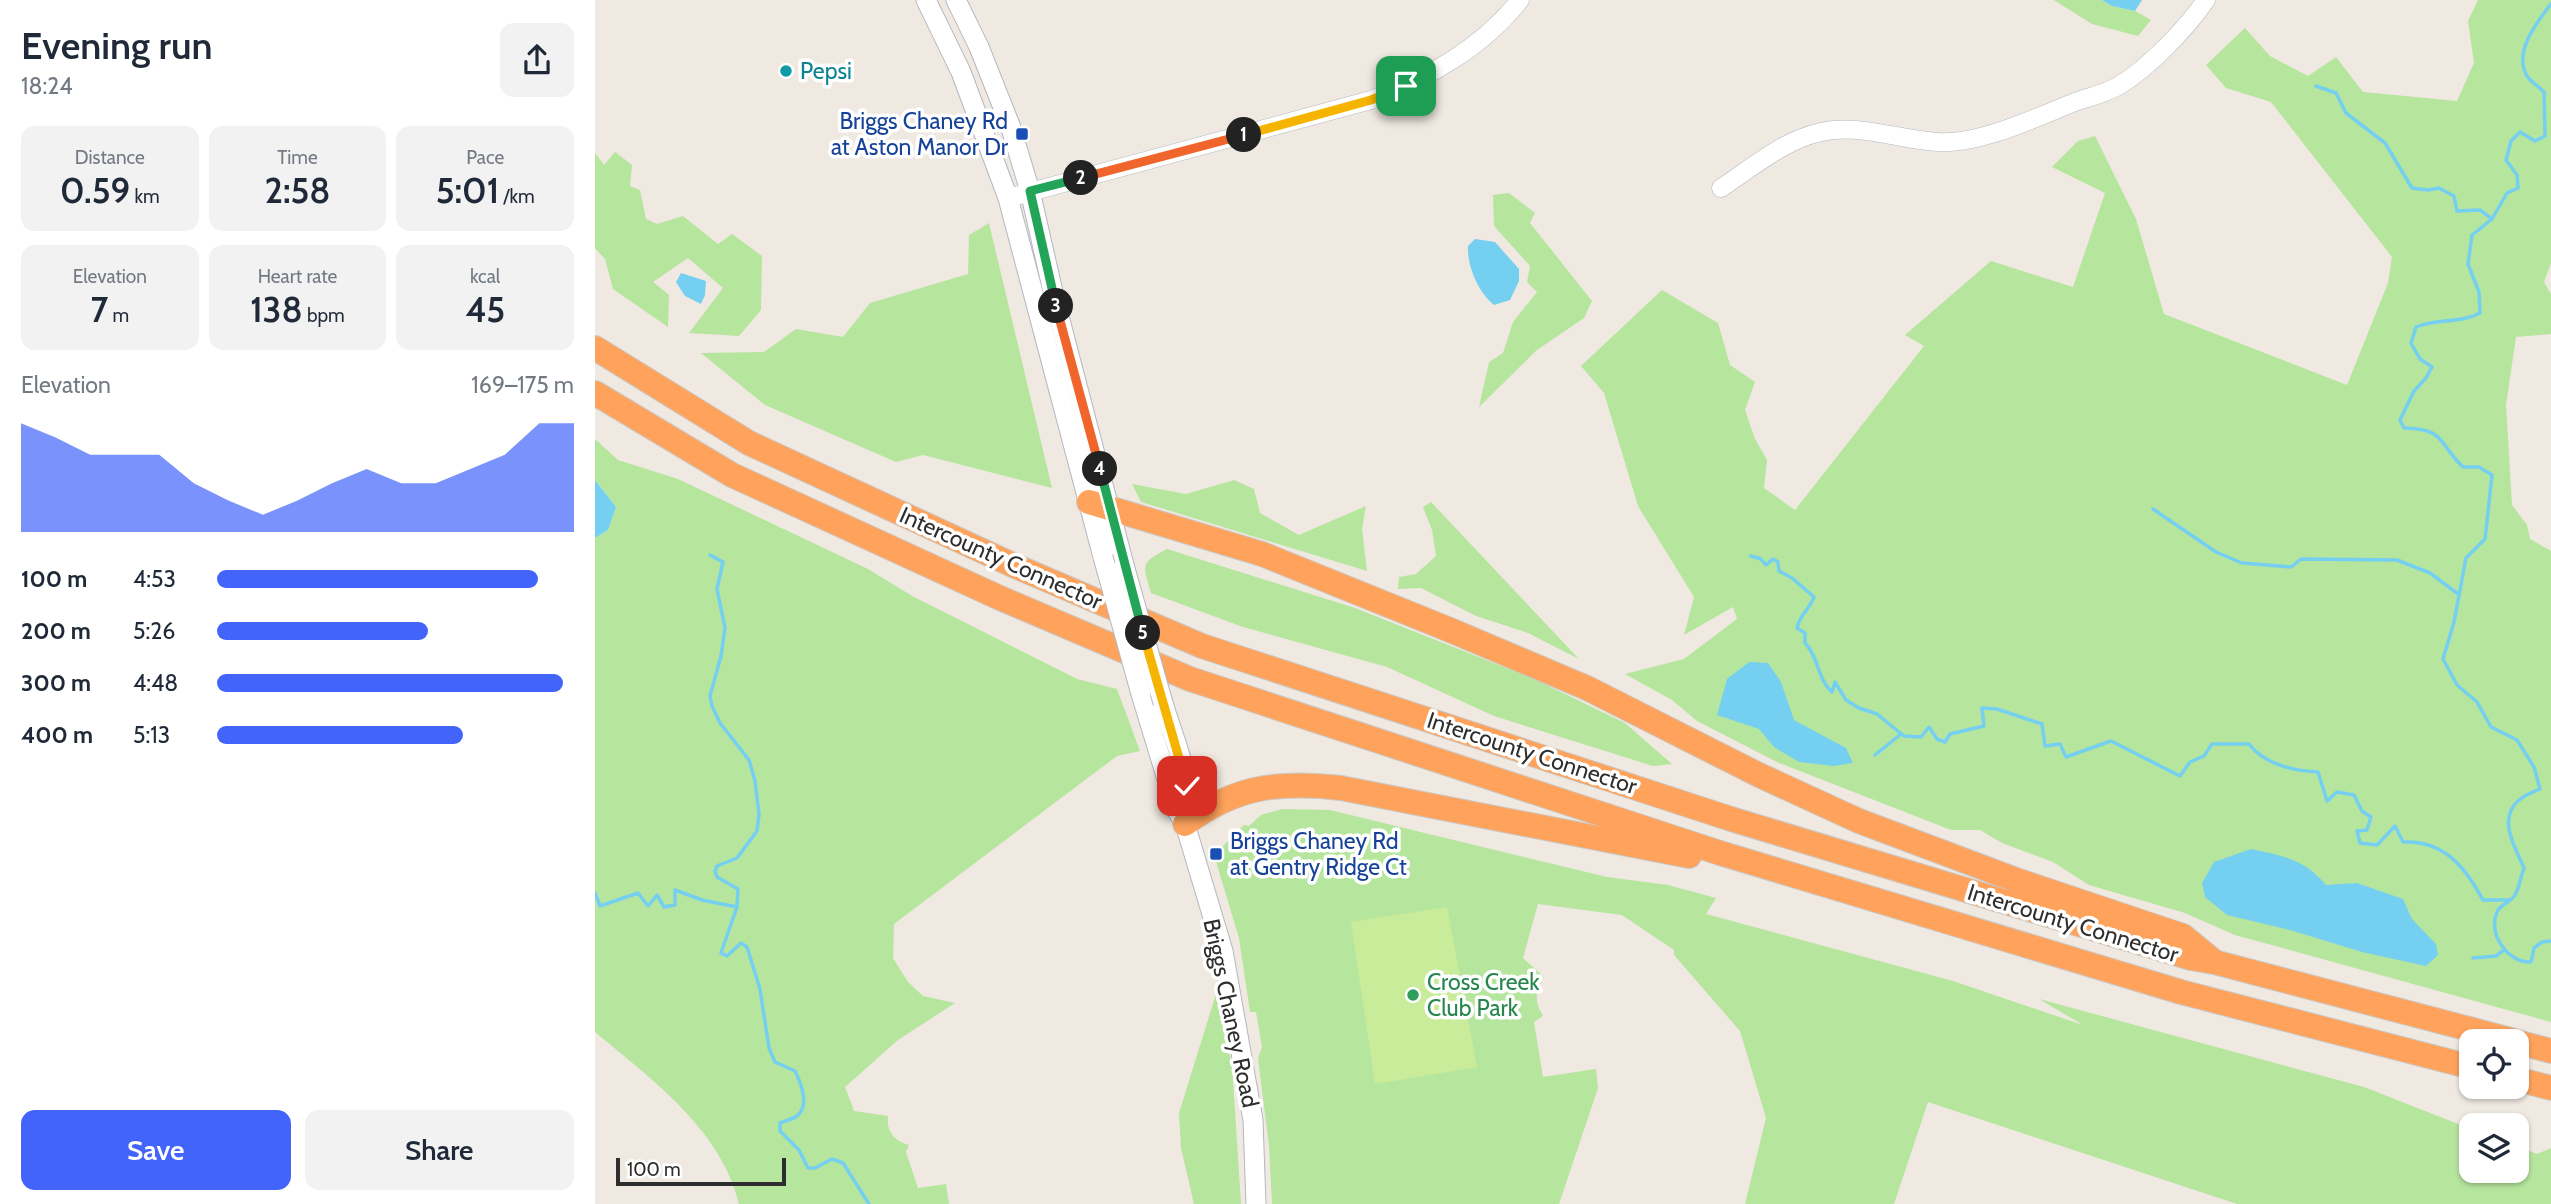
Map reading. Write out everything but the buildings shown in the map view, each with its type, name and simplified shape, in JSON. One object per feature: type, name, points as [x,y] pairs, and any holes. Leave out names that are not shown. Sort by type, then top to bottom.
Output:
[{"type":"highway","name":"Intercounty Connector","points":[[595,348],[749,443],[1015,566],[1202,646],[1731,819],[2191,958],[2467,1029]]},
{"type":"highway","name":"Intercounty Connector","points":[[595,393],[732,475],[1000,598],[1190,679],[1720,853],[2181,992],[2459,1064]]},
{"type":"highway","points":[[1099,504],[1262,554],[1450,630],[1587,688],[1759,775],[1859,821],[2016,880],[2183,936],[2214,962]]},
{"type":"highway","points":[[1185,824],[1209,806],[1235,795],[1302,784],[1341,788],[1817,882]]},
{"type":"highway","name":"Intercounty Connector","points":[[2529,1045],[2551,1051]]},
{"type":"highway","points":[[2529,1082],[2551,1088]]},
{"type":"main road","name":"Briggs Chaney Road","points":[[926,0],[961,72],[1008,198],[1029,285],[1099,504],[1124,565],[1187,786],[1190,807],[1185,824]]},
{"type":"main road","name":"Briggs Chaney Road","points":[[955,0],[979,47],[1010,125],[1030,191],[1099,504],[1103,557],[1176,809],[1185,824],[1223,951],[1253,1119],[1256,1204]]},
{"type":"street","points":[[1008,198],[1371,100],[1406,86],[1470,49],[1502,22],[1520,0]]},
{"type":"street","points":[[1721,188],[1793,140],[1832,130],[1872,132],[1941,142],[1961,139],[2005,129],[2119,86],[2162,51],[2196,15],[2206,0]]},
{"type":"green space","points":[[2054,0],[2102,0],[2112,6],[2135,11],[2151,20],[2138,36],[2092,24]]},
{"type":"green space","points":[[2478,0],[2551,0],[2551,263],[2544,282],[2551,294],[2551,334],[2516,337],[2506,405],[2512,505],[2527,525],[2530,539],[2551,551],[2551,1022],[2235,935],[2185,913],[2089,885],[2053,862],[2002,843],[1980,830],[1951,830],[1777,762],[1697,721],[1672,700],[1625,674],[1684,659],[1737,619],[1733,607],[1684,635],[1694,597],[1638,506],[1604,393],[1581,366],[1662,290],[1718,323],[1730,365],[1755,382],[1745,410],[1755,439],[1767,460],[1764,488],[1795,510],[1924,346],[1905,335],[1991,261],[2073,287],[2105,193],[2052,167],[2078,141],[2095,136],[2136,219],[2164,314],[2347,385],[2388,283],[2392,257],[2271,102],[2226,88],[2206,65],[2245,28],[2270,56],[2308,76],[2336,57],[2363,92],[2457,101],[2474,63],[2468,21]]},
{"type":"green space","points":[[615,152],[632,165],[630,186],[640,190],[646,219],[657,224],[683,216],[718,244],[732,234],[762,256],[761,310],[739,336],[689,333],[723,288],[688,258],[653,282],[669,295],[668,327],[613,289],[605,259],[595,248],[595,153],[604,165]]},
{"type":"green space","points":[[1509,193],[1535,213],[1530,223],[1592,301],[1584,318],[1537,350],[1479,407],[1489,362],[1503,353],[1513,322],[1537,292],[1527,282],[1530,266],[1494,226],[1493,195]]},
{"type":"green space","points":[[989,223],[1052,488],[923,455],[896,462],[765,405],[701,353],[764,352],[796,329],[843,337],[870,303],[968,274],[969,235]]},
{"type":"green space","points":[[595,439],[618,460],[678,479],[868,569],[914,597],[1077,679],[1117,689],[1140,751],[1117,756],[894,924],[893,958],[908,982],[923,996],[955,1003],[898,1040],[845,1087],[854,1111],[888,1116],[892,1135],[909,1145],[906,1152],[918,1188],[946,1184],[949,1204],[739,1204],[730,1177],[717,1152],[700,1129],[660,1087],[595,1032],[595,538],[608,530],[616,507],[595,480]]},
{"type":"green space","points":[[1234,480],[1254,489],[1260,513],[1299,535],[1366,506],[1362,529],[1367,571],[1141,502],[1132,484],[1186,494]]},
{"type":"green space","points":[[1431,502],[1579,659],[1528,633],[1476,616],[1421,588],[1398,589],[1399,577],[1416,574],[1436,556],[1432,530],[1423,507]]},
{"type":"green space","points":[[1167,549],[1355,608],[1534,679],[1625,723],[1672,764],[1653,766],[1494,716],[1387,667],[1243,627],[1151,593],[1145,566]]},
{"type":"green space","points":[[1282,809],[1330,810],[1607,877],[1668,885],[1716,898],[1706,914],[1953,981],[2083,1025],[2039,999],[2364,1087],[2459,1124],[2459,1183],[2529,1183],[2529,1151],[2537,1154],[2551,1148],[2551,1204],[2237,1204],[1928,1102],[1894,1204],[1745,1204],[1766,1118],[1740,1031],[1674,955],[1674,950],[1622,915],[1538,904],[1523,958],[1544,977],[1537,996],[1543,1016],[1534,1022],[1543,1077],[1596,1069],[1598,1088],[1559,1204],[1272,1204],[1269,1146],[1258,1058],[1262,1047],[1256,1012],[1250,1012],[1239,938],[1214,855],[1244,825],[1249,826],[1261,815]]},
{"type":"green space","name":"Cross Creek Club Park","points":[[1447,907],[1477,1067],[1375,1084],[1351,922]]},
{"type":"green space","points":[[1216,994],[1232,1065],[1241,1204],[1194,1204],[1181,1148],[1179,1113]]},
{"type":"water","points":[[2102,0],[2142,0],[2135,11],[2112,6]]},
{"type":"water","points":[[1475,239],[1495,242],[1519,269],[1519,281],[1510,300],[1494,305],[1478,286],[1468,254],[1468,246]]},
{"type":"water","points":[[681,273],[706,281],[701,304],[685,296],[676,282]]},
{"type":"water","points":[[595,480],[616,507],[608,530],[595,538]]},
{"type":"water","points":[[1749,662],[1768,663],[1781,682],[1794,720],[1846,748],[1853,763],[1834,766],[1799,762],[1774,747],[1759,729],[1717,715],[1727,679]]},
{"type":"water","points":[[2251,849],[2301,864],[2326,885],[2357,883],[2403,899],[2412,919],[2436,944],[2438,955],[2426,966],[2362,952],[2290,930],[2227,915],[2205,897],[2202,883],[2214,862]]},
{"type":"waterway","points":[[2551,4],[2539,19],[2523,57],[2527,76],[2544,92],[2545,136],[2535,141],[2520,132],[2511,141],[2506,160],[2517,175],[2518,188],[2507,193],[2492,219],[2472,235],[2468,264],[2479,292],[2480,313],[2464,319],[2416,327],[2411,343],[2420,359],[2432,367],[2414,391],[2400,420],[2404,428],[2434,434],[2463,467],[2479,467],[2492,475],[2485,539],[2466,558],[2454,622],[2443,659],[2457,685],[2477,702],[2491,727],[2517,740],[2534,767],[2540,789],[2519,800],[2509,816],[2510,833],[2524,868],[2515,895],[2498,910],[2495,919],[2497,936],[2507,952],[2522,961],[2531,962],[2534,948],[2542,942],[2551,941]]},
{"type":"waterway","points":[[2316,86],[2336,93],[2346,113],[2385,143],[2412,188],[2439,188],[2454,196],[2457,211],[2480,210],[2492,219]]},
{"type":"waterway","points":[[2153,509],[2216,552],[2242,563],[2291,567],[2301,559],[2397,560],[2430,573],[2458,594]]},
{"type":"waterway","points":[[710,555],[723,562],[717,589],[725,628],[721,656],[710,696],[720,723],[749,760],[759,814],[757,831],[737,858],[717,866],[715,871],[717,877],[738,889],[737,907],[721,953],[727,956],[741,943],[747,947],[760,989],[769,1048],[775,1062],[795,1071],[800,1082],[804,1101],[801,1112],[780,1123],[780,1131],[799,1150],[808,1168],[815,1168],[832,1159],[843,1163],[869,1204]]},
{"type":"waterway","points":[[1751,556],[1761,559],[1766,565],[1773,559],[1778,562],[1779,571],[1792,578],[1814,597],[1797,628],[1805,633],[1805,643],[1827,687],[1832,692],[1835,682],[1846,700],[1877,714],[1904,736],[1921,737],[1929,727],[1937,739],[1945,742],[1950,734],[1984,726],[1982,708],[1997,709],[2042,724],[2045,746],[2060,744],[2066,757],[2111,741],[2180,776],[2190,762],[2204,756],[2212,744],[2249,744],[2263,757],[2280,765],[2318,772],[2327,801],[2337,792],[2354,795],[2362,811],[2371,817],[2367,830],[2357,831],[2360,843],[2377,845],[2395,826],[2403,842],[2430,846],[2452,858],[2469,877],[2483,900],[2509,900]]},
{"type":"waterway","points":[[1875,755],[1901,734]]},
{"type":"waterway","points":[[595,893],[600,906],[638,893],[648,906],[657,895],[664,907],[675,905],[675,890],[702,900],[737,907]]},
{"type":"waterway","points":[[2473,958],[2496,956],[2504,950]]},
{"type":"place","name":"Pepsi","points":[[786,71]]},
{"type":"place","name":"Briggs Chaney Rd at Aston Manor Dr","points":[[1022,134]]},
{"type":"place","name":"Briggs Chaney Rd at Gentry Ridge Ct","points":[[1216,854]]},
{"type":"place","name":"Cross Creek Club Park","points":[[1413,995]]},
{"type":"route","points":[[1187,786],[1124,565],[1056,305],[1030,191],[1312,117],[1371,100],[1406,86]]}]
